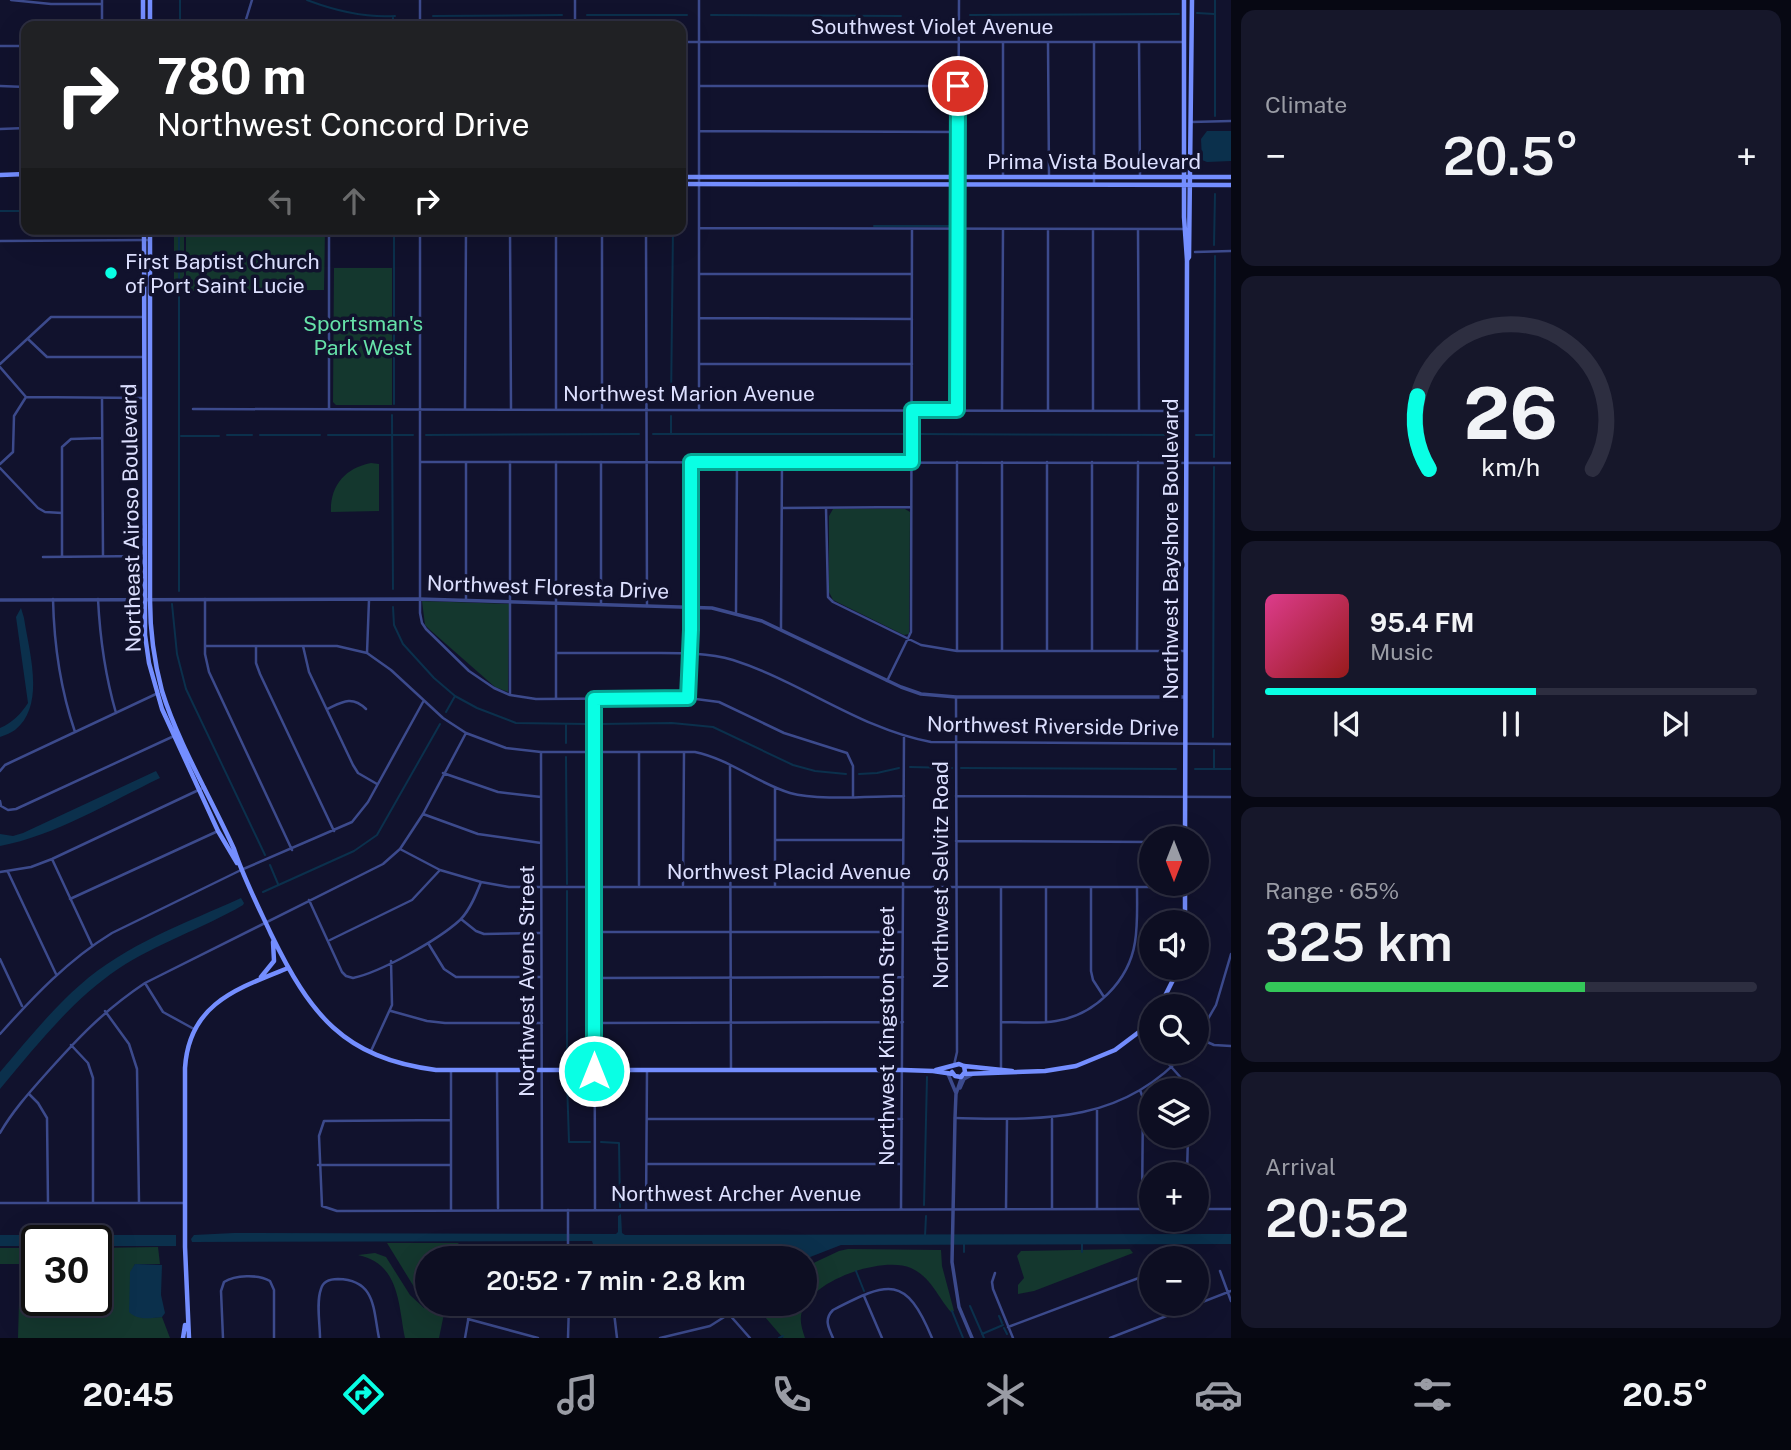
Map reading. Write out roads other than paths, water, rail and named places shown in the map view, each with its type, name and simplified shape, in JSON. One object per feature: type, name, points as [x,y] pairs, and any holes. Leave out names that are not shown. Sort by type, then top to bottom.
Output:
[{"type":"main road","points":[[143,0],[143,21]]},
{"type":"main road","points":[[150,0],[150,21]]},
{"type":"main road","points":[[1184,0],[1187,185]]},
{"type":"main road","points":[[1187,177],[1191,122],[1192,0]]},
{"type":"main road","points":[[1184,34],[1186,58],[1191,64]]},
{"type":"main road","points":[[1184,66],[1189,71],[1191,95]]},
{"type":"main road","points":[[0,175],[21,174]]},
{"type":"main road","name":"Prima Vista Boulevard","points":[[958,180],[1003,177],[1094,181],[1140,177],[1231,177]]},
{"type":"main road","points":[[686,178],[958,180]]},
{"type":"main road","points":[[686,183],[699,180]]},
{"type":"main road","name":"Prima Vista Boulevard","points":[[958,180],[1231,185]]},
{"type":"main road","name":"Northwest Bayshore Boulevard","points":[[1187,185],[1187,260]]},
{"type":"main road","name":"Northwest Bayshore Boulevard","points":[[1185,826],[1187,185]]},
{"type":"main road","name":"Northeast Airoso Boulevard","points":[[146,235],[145,635],[174,736],[234,849],[241,870]]},
{"type":"main road","name":"Northeast Airoso Boulevard","points":[[147,599],[144,556],[147,398],[143,317],[148,235]]},
{"type":"main road","name":"Northeast Airoso Boulevard","points":[[160,693],[218,831],[241,870],[288,968],[316,1012],[342,1036],[370,1053],[414,1067],[451,1071],[542,1071]]},
{"type":"main road","points":[[257,981],[274,961],[273,937]]},
{"type":"main road","points":[[186,1338],[186,1058],[195,1029],[206,1012],[219,1000],[288,968]]},
{"type":"main road","points":[[542,1071],[903,1070],[963,1075],[1045,1071],[1076,1066],[1102,1057],[1139,1032]]},
{"type":"main road","points":[[952,1074],[954,1066]]},
{"type":"main road","points":[[933,1071],[963,1066],[1013,1071]]},
{"type":"main road","points":[[963,1066],[963,1075]]},
{"type":"street","points":[[11,0],[51,5],[102,2],[102,21]]},
{"type":"street","points":[[246,21],[252,0]]},
{"type":"street","points":[[420,0],[420,21]]},
{"type":"street","points":[[575,0],[575,21]]},
{"type":"street","points":[[699,0],[699,408]]},
{"type":"street","points":[[957,410],[959,0]]},
{"type":"street","name":"Southwest Violet Avenue","points":[[686,42],[1184,42]]},
{"type":"street","points":[[1003,42],[1003,177]]},
{"type":"street","points":[[1048,42],[1049,177]]},
{"type":"street","points":[[1094,42],[1094,181]]},
{"type":"street","points":[[1139,42],[1140,177]]},
{"type":"street","points":[[0,46],[21,46]]},
{"type":"street","points":[[0,86],[21,87]]},
{"type":"street","points":[[699,86],[958,86]]},
{"type":"street","points":[[1191,122],[1231,121]]},
{"type":"street","points":[[0,129],[21,128]]},
{"type":"street","points":[[699,131],[958,132]]},
{"type":"street","points":[[699,228],[1185,229]]},
{"type":"street","points":[[887,681],[910,639],[912,229]]},
{"type":"street","points":[[1002,410],[1003,229]]},
{"type":"street","points":[[1048,229],[1048,410]]},
{"type":"street","points":[[1093,229],[1093,410]]},
{"type":"street","points":[[1138,229],[1139,410]]},
{"type":"street","points":[[329,235],[329,409]]},
{"type":"street","points":[[420,235],[422,623],[469,671],[510,695],[536,699],[688,698],[719,702],[784,733],[846,753],[853,766],[853,796]]},
{"type":"street","points":[[466,235],[466,408]]},
{"type":"street","points":[[510,235],[512,409]]},
{"type":"street","points":[[556,235],[556,408]]},
{"type":"street","points":[[602,235],[602,409]]},
{"type":"street","points":[[646,235],[647,606]]},
{"type":"street","points":[[0,240],[147,240]]},
{"type":"street","points":[[1195,251],[1231,251]]},
{"type":"street","points":[[699,274],[912,274]]},
{"type":"street","points":[[143,317],[53,316],[0,366],[26,397],[147,398]]},
{"type":"street","points":[[699,318],[912,319]]},
{"type":"street","points":[[27,338],[47,357],[144,357]]},
{"type":"street","points":[[699,364],[912,364]]},
{"type":"street","points":[[26,397],[14,416],[13,452],[0,466],[38,508],[45,512],[62,513]]},
{"type":"street","points":[[102,398],[103,556]]},
{"type":"street","name":"Northwest Marion Avenue","points":[[193,409],[1186,411]]},
{"type":"street","points":[[62,557],[62,447],[71,439],[102,439]]},
{"type":"street","points":[[510,461],[510,695]]},
{"type":"street","points":[[421,462],[1231,463]]},
{"type":"street","points":[[466,462],[466,600]]},
{"type":"street","points":[[556,462],[556,699]]},
{"type":"street","points":[[601,462],[601,604]]},
{"type":"street","points":[[688,698],[691,653],[691,462]]},
{"type":"street","points":[[736,612],[737,462]]},
{"type":"street","points":[[781,629],[782,462]]},
{"type":"street","points":[[957,462],[957,650]]},
{"type":"street","points":[[1047,462],[1047,650]]},
{"type":"street","points":[[1092,462],[1092,651]]},
{"type":"street","points":[[1138,462],[1138,650]]},
{"type":"street","points":[[1002,463],[1002,650]]},
{"type":"street","points":[[782,508],[912,507]]},
{"type":"street","points":[[826,508],[828,597],[833,602],[921,645],[957,650],[1186,651]]},
{"type":"street","points":[[43,557],[144,556]]},
{"type":"street","points":[[53,599],[59,675],[75,732]]},
{"type":"street","points":[[98,599],[102,655],[116,713]]},
{"type":"street","points":[[205,599],[209,672],[292,850]]},
{"type":"street","points":[[367,653],[369,599]]},
{"type":"street","name":"Northwest Floresta Drive","points":[[0,600],[420,599],[691,607],[736,612],[781,629],[887,681],[921,694],[956,697],[1185,697]]},
{"type":"street","points":[[206,646],[337,646],[367,653],[391,670],[443,718],[466,733],[506,748],[541,752],[705,754],[775,788],[803,796],[904,796]]},
{"type":"street","points":[[256,646],[256,663],[260,674],[334,831]]},
{"type":"street","points":[[303,646],[309,672],[353,765],[358,773],[378,785]]},
{"type":"street","name":"Northwest Riverside Drive","points":[[556,653],[691,653],[718,656],[749,666],[904,737],[956,744],[1231,744]]},
{"type":"street","points":[[1,769],[160,693]]},
{"type":"street","name":"Northwest Selvitz Road","points":[[954,1066],[957,1052],[956,697]]},
{"type":"street","points":[[327,709],[351,699],[366,709]]},
{"type":"street","points":[[594,699],[595,1209]]},
{"type":"street","points":[[0,1034],[56,974],[92,945],[241,870],[352,822],[360,815],[378,785],[423,701]]},
{"type":"street","points":[[0,1133],[71,1045],[105,1012],[145,983],[383,864],[400,849],[423,814],[466,733]]},
{"type":"street","points":[[0,801],[1,806],[8,810],[16,809],[174,736]]},
{"type":"street","name":"Northwest Kingston Street","points":[[901,1209],[904,737]]},
{"type":"street","name":"Northwest Avens Street","points":[[541,752],[542,1209]]},
{"type":"street","points":[[639,752],[639,886]]},
{"type":"street","points":[[683,886],[684,752]]},
{"type":"street","points":[[730,765],[731,1070]]},
{"type":"street","points":[[443,773],[498,792],[541,797]]},
{"type":"street","points":[[0,872],[52,859],[202,788]]},
{"type":"street","points":[[775,788],[775,886]]},
{"type":"street","points":[[956,796],[1231,797]]},
{"type":"street","points":[[423,814],[478,834],[541,843]]},
{"type":"street","points":[[70,899],[218,831]]},
{"type":"street","points":[[776,840],[903,840]]},
{"type":"street","points":[[956,841],[1139,842]]},
{"type":"street","name":"Northwest Placid Avenue","points":[[400,849],[440,870],[509,887],[1137,887]]},
{"type":"street","points":[[52,859],[92,945]]},
{"type":"street","points":[[328,941],[412,900],[440,870]]},
{"type":"street","points":[[8,872],[56,974]]},
{"type":"street","points":[[309,900],[346,976],[358,977],[428,943],[461,919],[475,900],[481,882]]},
{"type":"street","points":[[1001,887],[1001,1069]]},
{"type":"street","points":[[1046,887],[1046,1022]]},
{"type":"street","points":[[1091,887],[1091,971],[1093,980],[1104,998]]},
{"type":"street","points":[[1001,1022],[1046,1022],[1071,1017],[1088,1010],[1104,998],[1120,979],[1130,961],[1135,944],[1137,887]]},
{"type":"street","points":[[461,919],[484,934],[541,933]]},
{"type":"street","points":[[594,932],[903,932]]},
{"type":"street","points":[[428,943],[444,969],[456,977],[541,978]]},
{"type":"street","points":[[1209,1017],[1216,1005],[1231,954]]},
{"type":"street","points":[[0,959],[23,1008]]},
{"type":"street","points":[[370,1053],[391,1011],[391,961]]},
{"type":"street","points":[[594,978],[903,977]]},
{"type":"street","points":[[145,983],[163,1012],[195,1029]]},
{"type":"street","points":[[391,1011],[444,1023],[542,1023]]},
{"type":"street","points":[[105,1012],[129,1044],[137,1069],[139,1203]]},
{"type":"street","points":[[594,1023],[903,1022]]},
{"type":"street","points":[[1209,1043],[1231,1046]]},
{"type":"street","points":[[71,1045],[88,1063],[93,1078],[93,1203]]},
{"type":"street","name":"Northwest Selvitz Road","points":[[957,1052],[963,1066]]},
{"type":"street","points":[[1169,1064],[1181,1078]]},
{"type":"street","points":[[1157,1078],[1175,1064]]},
{"type":"street","points":[[451,1071],[451,1210]]},
{"type":"street","points":[[497,1071],[498,1210]]},
{"type":"street","points":[[646,1210],[647,1071]]},
{"type":"street","points":[[952,1074],[956,1093],[952,1273],[959,1307],[972,1338]]},
{"type":"street","points":[[956,1093],[964,1079],[973,1074]]},
{"type":"street","points":[[956,1093],[963,1075]]},
{"type":"street","points":[[955,1118],[1052,1119],[1097,1110],[1139,1090]]},
{"type":"street","points":[[29,1094],[38,1102],[47,1118],[48,1203]]},
{"type":"street","points":[[1097,1110],[1097,1209]]},
{"type":"street","points":[[647,1119],[902,1119]]},
{"type":"street","points":[[1006,1209],[1007,1119]]},
{"type":"street","points":[[1052,1119],[1052,1209]]},
{"type":"street","points":[[451,1120],[324,1121],[318,1136],[318,1165],[451,1165]]},
{"type":"street","points":[[647,1164],[901,1164]]},
{"type":"street","name":"Northwest Archer Avenue","points":[[318,1165],[322,1206],[337,1211],[1139,1209]]},
{"type":"street","points":[[0,1203],[185,1203]]},
{"type":"street","points":[[1209,1209],[1231,1209]]},
{"type":"street","points":[[568,1210],[568,1246]]},
{"type":"street","points":[[1220,1271],[1231,1301]]},
{"type":"street","points":[[995,1273],[993,1289],[1013,1338]]},
{"type":"street","points":[[223,1338],[222,1286],[232,1277],[266,1278],[273,1284],[274,1338]]},
{"type":"street","points":[[1009,1327],[1139,1278]]},
{"type":"street","points":[[320,1338],[320,1292],[325,1283],[333,1279],[355,1280],[365,1287],[371,1298],[379,1338]]},
{"type":"street","points":[[833,1338],[828,1325],[829,1314],[836,1308],[885,1289],[895,1289],[906,1294],[921,1311],[932,1338]]},
{"type":"street","points":[[1209,1299],[1229,1292]]},
{"type":"street","points":[[864,1296],[883,1338]]},
{"type":"street","points":[[465,1338],[469,1316]]},
{"type":"street","points":[[568,1338],[569,1316]]},
{"type":"street","points":[[614,1316],[617,1338]]},
{"type":"street","points":[[660,1338],[710,1326],[726,1316]]},
{"type":"street","points":[[731,1316],[750,1338]]},
{"type":"street","points":[[1110,1338],[1165,1316]]},
{"type":"street","points":[[468,1319],[538,1338]]},
{"type":"water","points":[[1207,131],[1231,131],[1231,161],[1202,160],[1201,139]]},
{"type":"water","points":[[21,608],[32,662],[33,693],[24,719],[15,730],[0,737],[0,728],[16,718],[28,703],[16,617]]},
{"type":"water","points":[[156,771],[160,778],[82,817],[41,835],[0,846],[0,834],[13,836],[23,833]]},
{"type":"water","points":[[241,898],[243,905],[148,951],[101,981],[55,1025],[0,1089],[0,1072],[80,985],[137,946]]},
{"type":"water","points":[[621,1214],[622,1233],[625,1235],[1231,1234],[1231,1244],[841,1245],[817,1254],[817,1246],[593,1244],[592,1241],[192,1242],[191,1239],[194,1235],[234,1233],[616,1234],[618,1216]]},
{"type":"water","points":[[0,1235],[21,1235],[21,1246],[0,1246]]},
{"type":"water","points":[[112,1235],[176,1235],[176,1246],[112,1246]]},
{"type":"water","points":[[135,1264],[162,1265],[161,1295],[165,1313],[162,1317],[140,1318],[129,1312],[130,1272]]},
{"type":"waterway","points":[[180,0],[180,21]]},
{"type":"waterway","points":[[307,0],[350,13],[395,16]]},
{"type":"waterway","points":[[1215,0],[1215,116]]},
{"type":"waterway","points":[[1197,13],[1214,14]]},
{"type":"waterway","points":[[970,15],[1179,14]]},
{"type":"waterway","points":[[433,16],[562,15]]},
{"type":"waterway","points":[[587,15],[687,15]]},
{"type":"waterway","points":[[711,15],[901,16]]},
{"type":"waterway","points":[[955,191],[955,209]]},
{"type":"waterway","points":[[1214,245],[1215,194]]},
{"type":"waterway","points":[[0,211],[21,211]]},
{"type":"waterway","points":[[874,226],[950,226],[954,225],[955,220]]},
{"type":"waterway","points":[[179,235],[179,591]]},
{"type":"waterway","points":[[394,235],[394,404]]},
{"type":"waterway","points":[[671,403],[673,235]]},
{"type":"waterway","points":[[1214,457],[1215,256]]},
{"type":"waterway","points":[[392,415],[393,589]]},
{"type":"waterway","points":[[671,416],[671,433]]},
{"type":"waterway","points":[[426,435],[639,434]]},
{"type":"waterway","points":[[653,434],[906,434]]},
{"type":"waterway","points":[[917,434],[1178,435]]},
{"type":"waterway","points":[[227,435],[252,435]]},
{"type":"waterway","points":[[260,435],[320,435]]},
{"type":"waterway","points":[[328,435],[413,435]]},
{"type":"waterway","points":[[1196,435],[1212,435]]},
{"type":"waterway","points":[[181,436],[219,436]]},
{"type":"waterway","points":[[1213,737],[1214,467]]},
{"type":"waterway","points":[[172,604],[177,654],[186,689],[265,855]]},
{"type":"waterway","points":[[393,607],[394,625],[403,644],[434,678],[455,696],[516,723],[587,724]]},
{"type":"waterway","points":[[446,712],[455,696]]},
{"type":"waterway","points":[[600,724],[672,723],[713,727],[793,765],[815,771],[846,774]]},
{"type":"waterway","points":[[263,892],[354,851],[377,835],[440,724]]},
{"type":"waterway","points":[[566,725],[566,743]]},
{"type":"waterway","points":[[1214,750],[1214,769]]},
{"type":"waterway","points":[[566,757],[567,884]]},
{"type":"waterway","points":[[910,767],[952,768]]},
{"type":"waterway","points":[[859,774],[899,768]]},
{"type":"waterway","points":[[961,768],[1176,769]]},
{"type":"waterway","points":[[1195,769],[1231,769]]},
{"type":"waterway","points":[[270,865],[278,884]]},
{"type":"waterway","points":[[567,891],[567,1060]]},
{"type":"waterway","points":[[924,1205],[927,1077]]},
{"type":"waterway","points":[[567,1081],[569,1142],[590,1142]]},
{"type":"waterway","points":[[601,1142],[619,1143],[620,1207]]},
{"type":"waterway","points":[[925,1236],[926,1216]]},
{"type":"waterway","points":[[1082,1243],[1082,1252]]},
{"type":"waterway","points":[[964,1244],[964,1252]]},
{"type":"waterway","points":[[856,1271],[864,1291]]},
{"type":"waterway","points":[[970,1306],[984,1338]]},
{"type":"waterway","points":[[952,1311],[963,1338]]},
{"type":"waterway","points":[[999,1316],[1002,1323]]},
{"type":"waterway","points":[[982,1334],[1003,1325]]},
{"type":"waterway","points":[[1004,1328],[1007,1334]]},
{"type":"waterway","points":[[779,1338],[783,1336]]},
{"type":"place","name":"First Baptist Church of Port Saint Lucie","points":[[111,273]]},
{"type":"park label","name":"Sportsman's Park West","points":[[363,335]]}]
